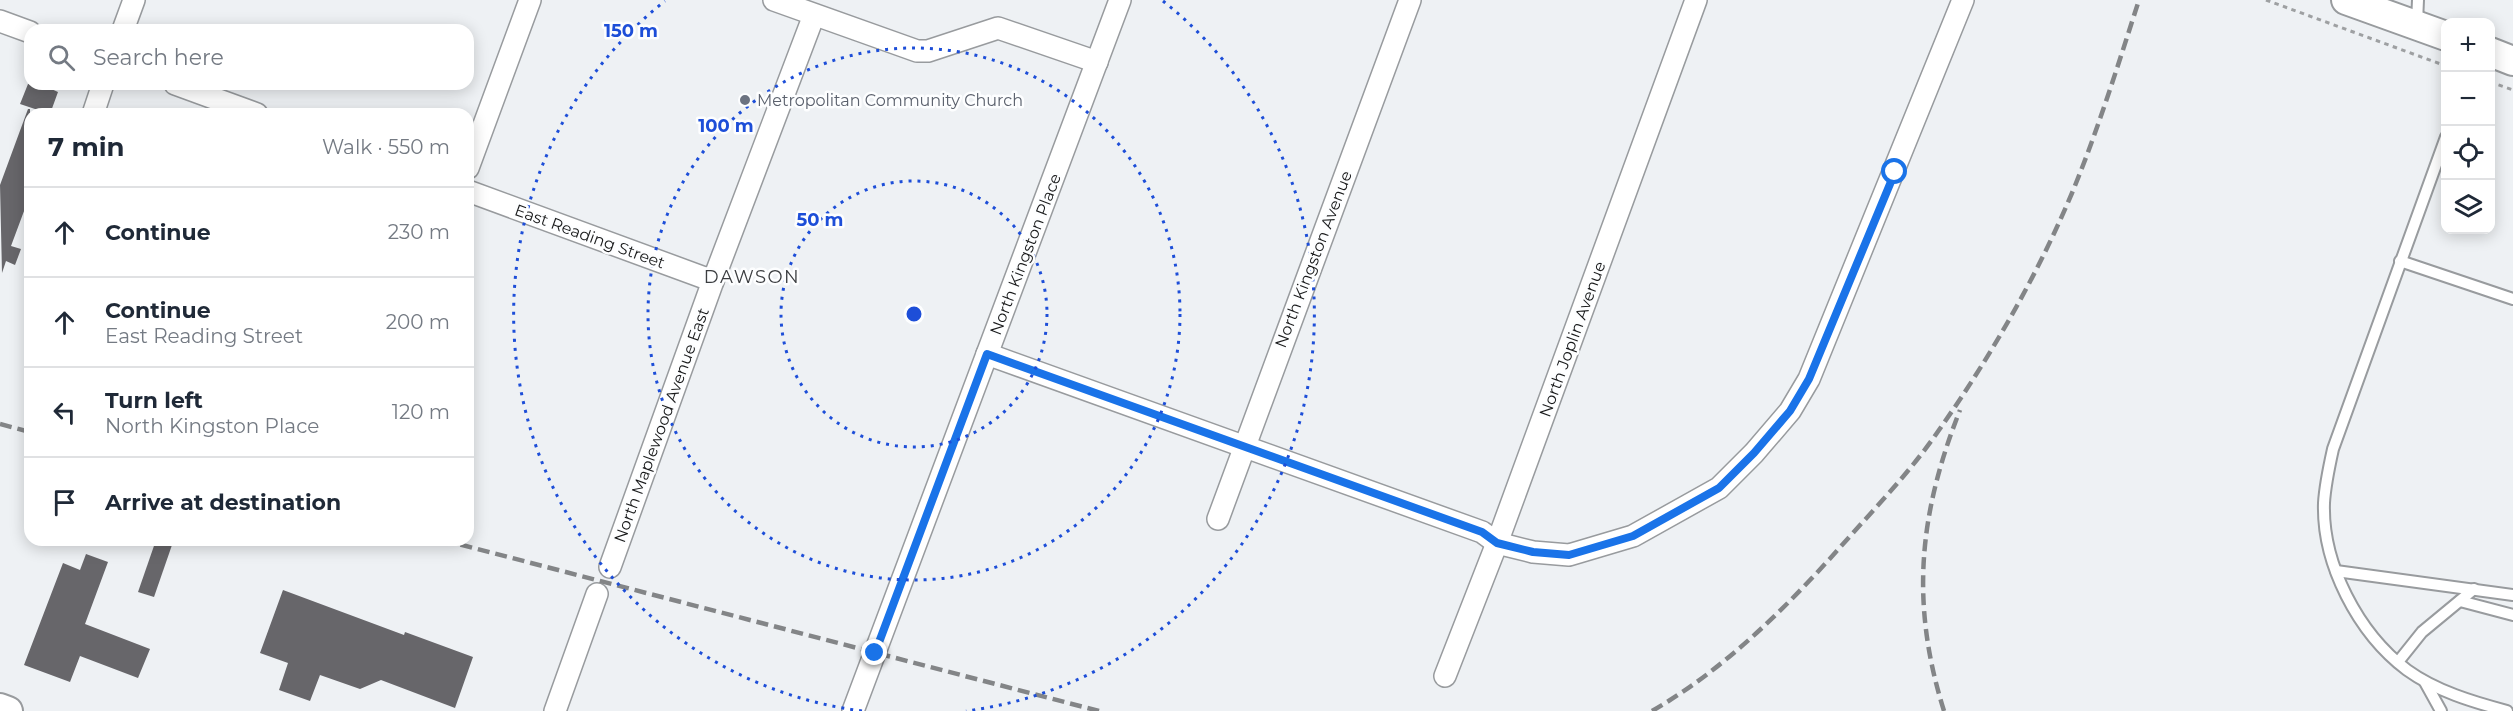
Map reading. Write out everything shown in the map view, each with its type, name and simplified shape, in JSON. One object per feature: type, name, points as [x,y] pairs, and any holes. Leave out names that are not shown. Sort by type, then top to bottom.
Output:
[{"type":"main road","points":[[2346,0],[2417,13],[2441,33]]},
{"type":"main road","points":[[0,708],[8,711]]},
{"type":"street","points":[[125,24],[134,0]]},
{"type":"street","points":[[474,152],[530,0]]},
{"type":"street","points":[[774,0],[917,51],[928,51],[998,28],[1097,62]]},
{"type":"street","name":"North Kingston Place","points":[[853,711],[1120,0]]},
{"type":"street","name":"North Kingston Avenue","points":[[1218,519],[1243,446],[1410,0]]},
{"type":"street","name":"North Joplin Avenue","points":[[1445,676],[1497,543],[1696,0]]},
{"type":"street","points":[[987,354],[1482,532],[1497,543],[1533,552],[1569,555],[1633,536],[1719,488],[1754,453],[1790,411],[1809,379],[1963,0]]},
{"type":"street","name":"North Maplewood Avenue East","points":[[610,567],[713,281],[814,15]]},
{"type":"street","points":[[0,21],[24,30]]},
{"type":"street","points":[[95,108],[102,90]]},
{"type":"street","points":[[191,90],[241,108]]},
{"type":"street","name":"East Reading Street","points":[[474,193],[713,281]]},
{"type":"street","points":[[555,711],[597,594]]},
{"type":"lane","points":[[2441,148],[2339,430],[2329,466],[2324,504],[2325,527],[2336,571],[2345,592],[2380,645],[2398,662],[2425,681],[2477,703],[2507,711]]},
{"type":"lane","points":[[2400,261],[2513,299]]},
{"type":"lane","points":[[2336,571],[2513,595]]},
{"type":"lane","points":[[2398,662],[2422,632],[2474,589]]},
{"type":"lane","points":[[2460,601],[2513,615]]},
{"type":"lane","points":[[2425,681],[2442,711]]},
{"type":"path","points":[[2266,0],[2441,65]]},
{"type":"path","points":[[2495,84],[2513,90]]},
{"type":"building","points":[[26,90],[58,92],[52,108],[32,108],[20,104]]},
{"type":"building","points":[[24,120],[24,211],[11,246],[21,249],[15,265],[6,261],[2,273],[0,185]]},
{"type":"building","points":[[154,546],[172,546],[154,597],[138,592]]},
{"type":"building","points":[[86,554],[108,562],[85,624],[150,649],[138,678],[80,656],[70,682],[24,665],[63,563],[80,570]]},
{"type":"building","points":[[283,590],[404,635],[405,632],[473,657],[455,708],[381,680],[360,689],[320,675],[310,701],[279,690],[288,663],[260,653]]},
{"type":"railway","points":[[1652,711],[1705,676],[1730,656],[1800,591],[1905,474],[1958,402],[2012,315],[2044,255],[2072,193],[2139,0]]},
{"type":"railway","points":[[1944,711],[1926,633],[1923,596],[1924,559],[1935,486],[1960,410]]},
{"type":"railway","points":[[0,424],[24,430]]},
{"type":"railway","points":[[466,546],[1099,711]]},
{"type":"place","name":"Metropolitan Community Church","points":[[745,100]]},
{"type":"district","name":"DAWSON","points":[[752,277]]},
{"type":"route","points":[[875,653],[987,354],[1482,532],[1497,543],[1533,552],[1569,555],[1633,536],[1719,488],[1754,453],[1790,411],[1809,379],[1895,172]]}]
